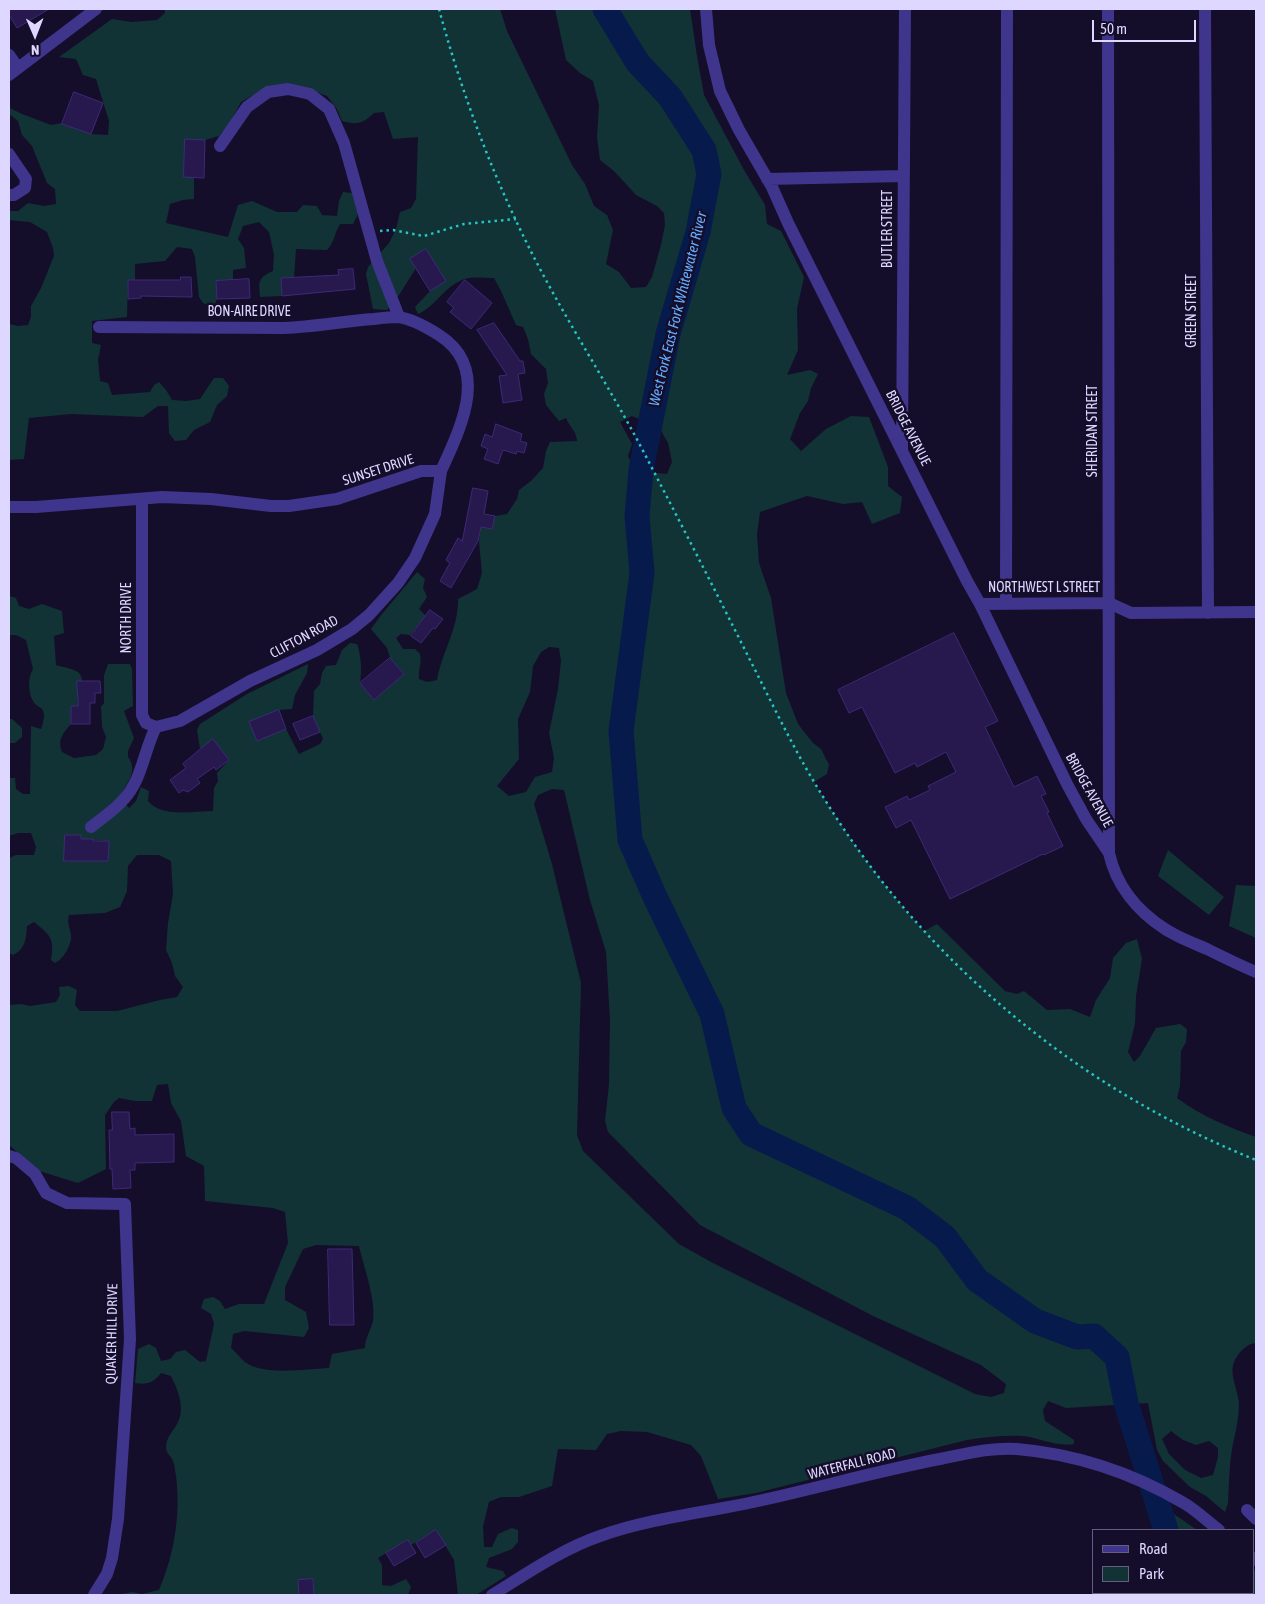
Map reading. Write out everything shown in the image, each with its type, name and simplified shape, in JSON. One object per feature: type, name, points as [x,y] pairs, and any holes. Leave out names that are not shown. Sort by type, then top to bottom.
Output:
[{"type":"street","points":[[9,55],[13,72],[96,9]]},
{"type":"street","name":"BRIDGE AVENUE","points":[[706,9],[709,45],[720,91],[739,130],[767,179],[980,604],[1067,784],[1086,819],[1109,853]]},
{"type":"street","name":"BUTLER STREET","points":[[902,450],[905,9]]},
{"type":"street","points":[[1006,603],[1007,9]]},
{"type":"street","name":"SHERIDAN STREET","points":[[1108,9],[1109,853]]},
{"type":"street","name":"GREEN STREET","points":[[1205,9],[1208,612]]},
{"type":"street","points":[[220,146],[247,107],[268,92],[288,88],[310,94],[329,109],[344,143],[377,261],[398,317],[426,327],[456,348],[468,374],[469,392],[459,431],[441,471]]},
{"type":"street","points":[[9,154],[26,178],[25,188],[9,196]]},
{"type":"street","points":[[767,179],[904,176]]},
{"type":"street","name":"BON-AIRE DRIVE","points":[[99,327],[284,328],[311,327],[349,320],[398,317]]},
{"type":"street","name":"SUNSET DRIVE","points":[[9,507],[142,500],[162,497],[289,506],[337,499],[421,471],[441,471]]},
{"type":"street","name":"CLIFTON ROAD","points":[[156,727],[167,726],[180,721],[250,681],[318,650],[352,629],[369,615],[398,583],[415,558],[435,514],[441,471]]},
{"type":"street","name":"NORTH DRIVE","points":[[142,500],[142,715],[146,723],[156,727]]},
{"type":"street","name":"NORTHWEST L STREET","points":[[980,604],[1109,603],[1131,613],[1256,612]]},
{"type":"street","points":[[91,827],[125,799],[134,784],[156,727]]},
{"type":"street","points":[[1109,853],[1112,868],[1122,886],[1130,898],[1150,918],[1166,930],[1256,972]]},
{"type":"street","name":"QUAKER HILL DRIVE","points":[[9,1156],[16,1158],[35,1174],[46,1193],[67,1204],[125,1204],[130,1339],[118,1519],[112,1558],[107,1574],[94,1595]]},
{"type":"street","name":"WATERFALL ROAD","points":[[492,1595],[570,1549],[615,1531],[649,1522],[765,1500],[918,1463],[977,1452],[1016,1449],[1088,1462],[1127,1475],[1184,1502],[1218,1529]]},
{"type":"street","points":[[1247,1510],[1256,1519]]},
{"type":"path","points":[[439,9],[458,74],[475,122],[516,219],[558,303],[626,419],[693,546],[791,741],[821,795],[874,872],[929,937],[967,976],[1002,1007],[1076,1064],[1128,1098],[1210,1141],[1256,1160]]},
{"type":"path","points":[[369,233],[393,230],[424,236],[464,224],[516,219]]},
{"type":"green space","points":[[165,9],[500,9],[507,31],[572,165],[585,184],[594,206],[607,215],[613,230],[606,264],[619,272],[631,288],[646,287],[652,277],[665,225],[664,213],[657,206],[636,195],[614,171],[600,160],[597,137],[599,105],[593,81],[580,73],[566,60],[555,9],[690,9],[704,95],[765,205],[767,224],[781,231],[804,277],[797,309],[798,350],[787,375],[810,370],[818,374],[790,439],[801,451],[826,429],[851,416],[869,417],[888,467],[888,486],[902,497],[900,513],[872,524],[862,502],[843,504],[807,496],[760,512],[757,534],[759,563],[771,598],[786,693],[798,724],[813,743],[821,749],[829,765],[827,774],[814,782],[865,859],[924,931],[937,924],[1005,991],[1017,994],[1024,991],[1047,1010],[1070,1009],[1090,1017],[1096,1000],[1110,978],[1113,958],[1126,943],[1137,939],[1142,959],[1136,996],[1135,1024],[1128,1052],[1134,1062],[1140,1056],[1156,1028],[1180,1024],[1187,1029],[1186,1042],[1181,1051],[1180,1086],[1177,1098],[1196,1111],[1256,1137],[1256,1343],[1249,1345],[1240,1352],[1233,1367],[1239,1409],[1231,1456],[1228,1503],[1225,1512],[1206,1496],[1190,1487],[1163,1461],[1157,1450],[1148,1403],[1066,1408],[1048,1401],[1043,1410],[1045,1421],[1074,1440],[1074,1444],[1054,1443],[1023,1436],[995,1436],[967,1440],[756,1493],[718,1499],[701,1456],[691,1445],[647,1432],[621,1431],[607,1434],[596,1450],[558,1449],[552,1486],[519,1497],[501,1497],[489,1502],[483,1526],[484,1547],[492,1547],[498,1534],[512,1528],[518,1530],[518,1542],[512,1549],[489,1558],[486,1567],[503,1571],[506,1576],[476,1595],[458,1595],[454,1560],[436,1530],[411,1545],[407,1540],[378,1558],[382,1565],[382,1585],[391,1586],[406,1579],[411,1587],[408,1595],[318,1595],[314,1594],[313,1579],[305,1595],[116,1595],[132,1592],[142,1594],[159,1590],[169,1563],[177,1520],[176,1476],[173,1461],[167,1451],[166,1444],[180,1418],[180,1400],[171,1376],[161,1373],[150,1382],[143,1384],[135,1383],[138,1349],[149,1344],[156,1348],[161,1361],[170,1359],[176,1352],[185,1350],[200,1362],[206,1361],[214,1324],[211,1314],[201,1308],[204,1299],[213,1297],[220,1301],[225,1309],[239,1304],[264,1304],[288,1243],[285,1212],[273,1208],[205,1201],[204,1166],[186,1156],[181,1121],[171,1103],[168,1084],[157,1085],[152,1101],[135,1101],[119,1098],[114,1102],[105,1115],[106,1169],[78,1183],[39,1171],[9,1145],[9,1005],[22,1004],[30,1006],[56,1002],[60,995],[59,987],[69,986],[77,990],[75,1005],[80,1011],[117,1011],[177,997],[183,987],[175,976],[166,950],[173,894],[171,861],[159,855],[137,855],[128,866],[127,891],[120,907],[105,913],[69,915],[71,939],[69,946],[61,959],[55,963],[51,960],[52,942],[50,938],[34,922],[27,926],[21,950],[13,955],[9,953],[9,858],[16,855],[34,855],[36,847],[31,833],[18,833],[9,836],[9,778],[15,778],[16,789],[23,794],[30,794],[31,726],[41,729],[44,716],[42,709],[35,704],[30,692],[29,682],[33,669],[26,640],[16,635],[9,635],[9,596],[16,598],[19,606],[29,609],[42,604],[62,611],[64,633],[54,636],[56,665],[77,671],[82,681],[77,681],[78,706],[71,706],[71,724],[63,734],[60,744],[62,752],[74,758],[96,755],[103,749],[106,737],[102,727],[101,707],[104,703],[104,675],[108,664],[130,664],[132,669],[133,706],[124,711],[134,738],[128,751],[132,773],[119,797],[129,808],[136,801],[141,787],[149,791],[148,801],[161,810],[169,812],[213,811],[214,788],[218,781],[217,773],[229,760],[213,740],[200,749],[197,730],[200,724],[247,694],[308,664],[307,673],[295,695],[292,709],[279,710],[249,722],[257,741],[286,729],[299,754],[320,744],[323,739],[313,716],[314,691],[320,684],[322,673],[326,666],[336,665],[342,650],[350,643],[357,644],[358,648],[361,663],[360,683],[374,700],[404,674],[390,658],[387,648],[371,629],[417,572],[425,579],[423,588],[427,597],[419,609],[426,616],[410,635],[401,634],[396,638],[403,649],[415,649],[420,654],[419,679],[427,682],[437,680],[456,620],[458,599],[477,589],[482,573],[479,542],[481,527],[492,529],[495,516],[507,514],[517,499],[519,490],[543,468],[546,451],[550,442],[577,441],[566,418],[559,421],[546,405],[544,394],[548,383],[546,369],[531,354],[523,327],[516,325],[494,278],[462,280],[450,287],[430,307],[418,314],[415,307],[430,291],[426,249],[410,259],[416,268],[387,310],[373,309],[366,274],[368,267],[389,243],[396,229],[400,212],[411,208],[416,199],[418,137],[393,139],[384,112],[374,113],[359,123],[347,122],[342,121],[337,109],[327,96],[313,91],[264,89],[241,102],[230,122],[219,136],[205,140],[185,140],[184,177],[194,177],[194,199],[170,204],[166,223],[228,237],[238,205],[252,201],[277,212],[297,212],[303,205],[317,206],[322,215],[337,216],[339,201],[343,192],[352,193],[358,214],[353,224],[340,224],[332,244],[327,250],[296,249],[294,278],[282,296],[260,297],[260,281],[264,276],[273,271],[274,255],[269,232],[259,222],[243,226],[238,239],[244,248],[246,268],[233,270],[233,280],[216,281],[217,299],[213,308],[203,303],[199,297],[195,257],[192,249],[177,247],[165,261],[135,264],[135,280],[128,280],[127,317],[92,321],[92,343],[101,345],[98,360],[100,381],[108,383],[112,395],[150,392],[154,385],[159,382],[172,400],[186,401],[200,399],[214,378],[223,378],[229,386],[227,396],[217,405],[210,422],[194,430],[186,440],[175,441],[169,433],[168,406],[158,406],[143,417],[71,414],[29,418],[24,459],[9,460],[9,324],[18,326],[28,325],[31,317],[31,306],[41,288],[54,256],[47,232],[30,222],[9,220],[9,211],[18,211],[28,203],[44,206],[56,204],[55,189],[47,183],[32,146],[22,135],[18,121],[9,114],[9,104],[10,108],[22,114],[51,125],[62,123],[91,134],[108,135],[109,121],[96,79],[83,75],[76,59],[59,57],[112,19],[132,22],[157,20],[165,13]],"holes":[[[632,416],[659,427],[668,443],[672,462],[667,474],[635,471],[628,456],[632,444],[620,422]],[[549,647],[559,648],[561,661],[558,689],[549,733],[554,758],[552,772],[535,777],[526,792],[509,796],[497,786],[519,759],[518,719],[530,692],[533,666],[541,652]],[[552,789],[564,790],[590,900],[606,952],[610,1021],[609,1084],[605,1121],[608,1132],[700,1225],[873,1316],[981,1365],[1006,1384],[1004,1393],[991,1397],[975,1394],[711,1262],[679,1244],[583,1151],[577,1135],[581,983],[552,864],[534,804],[538,795]],[[65,835],[80,835],[81,839],[109,841],[108,861],[65,861]],[[316,1245],[359,1246],[373,1303],[373,1321],[365,1348],[332,1354],[329,1368],[274,1370],[263,1369],[245,1362],[231,1348],[233,1334],[244,1331],[304,1337],[309,1328],[306,1312],[285,1300],[285,1287],[303,1249]],[[1171,1431],[1183,1440],[1196,1445],[1209,1441],[1218,1448],[1218,1457],[1213,1475],[1201,1478],[1185,1470],[1169,1454],[1162,1439]]]},
{"type":"green space","points":[[9,719],[12,719],[22,728],[22,737],[15,743],[9,743]]},
{"type":"green space","points":[[1168,850],[1224,897],[1209,915],[1158,876]]},
{"type":"green space","points":[[1236,885],[1256,886],[1256,938],[1229,926]]},
{"type":"green space","points":[[1168,1510],[1196,1529],[1172,1529]]},
{"type":"green space","points":[[1256,1571],[1256,1595],[1177,1595],[1255,1594]]},
{"type":"building","points":[[9,9],[49,9],[17,28],[9,15]]},
{"type":"building","points":[[74,92],[103,103],[91,134],[62,124]]},
{"type":"building","points":[[185,139],[205,140],[204,178],[184,177]]},
{"type":"building","points":[[426,249],[446,281],[430,291],[410,259]]},
{"type":"building","points":[[353,269],[355,289],[282,296],[281,278],[339,275],[338,270]]},
{"type":"building","points":[[181,277],[191,277],[192,297],[141,296],[141,298],[128,299],[128,280],[180,280]]},
{"type":"building","points":[[249,279],[250,298],[217,299],[216,281]]},
{"type":"building","points":[[465,280],[492,303],[471,329],[450,312],[454,308],[447,302]]},
{"type":"building","points":[[494,323],[520,361],[523,361],[525,373],[518,374],[522,400],[503,403],[499,376],[507,375],[477,330]]},
{"type":"building","points":[[496,424],[522,434],[520,441],[527,443],[524,453],[517,451],[516,454],[503,450],[498,464],[484,459],[488,449],[481,446],[485,434],[492,437]]},
{"type":"building","points":[[473,488],[488,491],[484,514],[495,516],[492,529],[481,527],[478,541],[451,588],[440,581],[450,563],[446,560],[458,538],[462,541]]},
{"type":"building","points":[[430,610],[443,619],[421,643],[411,636]]},
{"type":"building","points":[[954,633],[998,721],[985,727],[1014,787],[1037,776],[1046,794],[1041,796],[1049,812],[1047,813],[1063,846],[950,899],[911,820],[896,828],[885,807],[907,796],[909,800],[930,790],[928,786],[956,772],[946,752],[917,767],[915,763],[895,773],[862,707],[849,713],[838,690]]},
{"type":"building","points":[[390,658],[404,674],[374,700],[360,683]]},
{"type":"building","points":[[77,681],[100,681],[101,693],[95,693],[95,703],[90,703],[90,724],[71,724],[71,706],[78,706]]},
{"type":"building","points":[[279,710],[286,729],[257,741],[249,722]]},
{"type":"building","points":[[313,716],[320,732],[300,740],[293,724]]},
{"type":"building","points":[[213,739],[229,760],[216,770],[214,767],[197,779],[200,783],[188,792],[183,790],[179,793],[170,780],[186,768],[183,764]]},
{"type":"building","points":[[65,835],[81,835],[81,839],[93,839],[93,841],[109,841],[108,861],[64,861]]},
{"type":"building","points":[[112,1112],[129,1112],[130,1129],[135,1128],[135,1135],[174,1134],[174,1162],[135,1163],[135,1170],[130,1170],[131,1188],[113,1189],[112,1169],[110,1169],[109,1130],[112,1130]]},
{"type":"building","points":[[328,1249],[352,1249],[354,1325],[330,1325]]},
{"type":"building","points":[[436,1530],[446,1545],[425,1558],[416,1543]]},
{"type":"building","points":[[408,1540],[416,1553],[394,1566],[386,1553]]},
{"type":"building","points":[[313,1579],[314,1595],[299,1595],[298,1580]]},
{"type":"waterway","name":"West Fork East Fork Whitewater River","points":[[605,9],[638,63],[670,97],[704,150],[709,174],[698,232],[668,334],[641,470],[637,516],[642,573],[621,731],[630,840],[655,897],[712,1014],[734,1108],[751,1134],[907,1208],[945,1237],[977,1280],[1035,1321],[1077,1337],[1094,1336],[1117,1357],[1126,1403],[1166,1529]]}]
